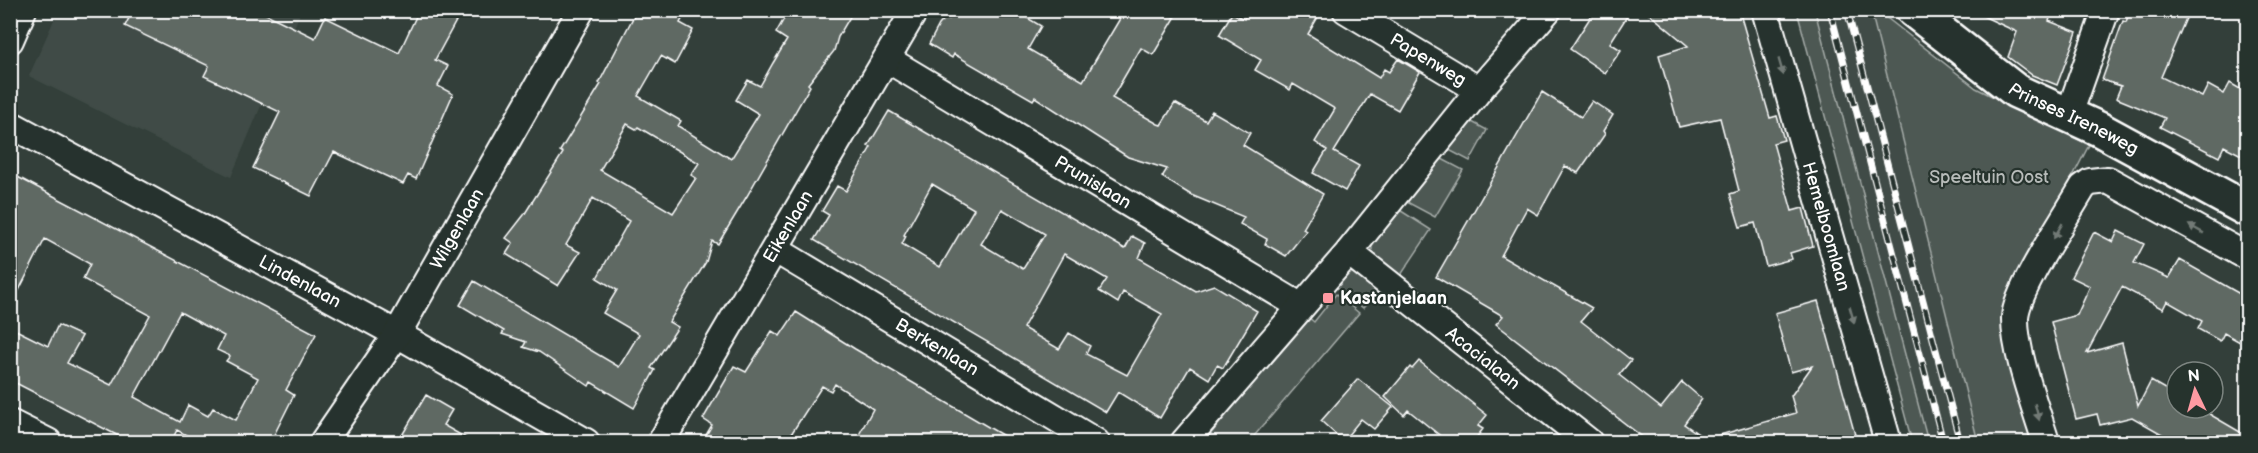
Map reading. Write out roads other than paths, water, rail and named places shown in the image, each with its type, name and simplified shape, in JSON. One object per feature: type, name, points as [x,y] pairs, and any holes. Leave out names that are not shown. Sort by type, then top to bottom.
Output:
[{"type":"main road","name":"Prinses Ireneweg","points":[[1913,10],[1998,79],[2068,117],[2109,135],[2247,210]]},
{"type":"street","points":[[10,40],[23,10]]},
{"type":"street","name":"Wilgenlaan","points":[[323,442],[397,334],[581,10]]},
{"type":"street","name":"Eikenlaan","points":[[661,442],[776,250],[915,10]]},
{"type":"street","name":"Papenweg","points":[[1346,10],[1479,90]]},
{"type":"street","points":[[1184,442],[1348,252],[1479,90],[1548,10]]},
{"type":"street","name":"Hemelboomlaan","points":[[1765,10],[1888,442]]},
{"type":"street","points":[[2068,117],[2106,10]]},
{"type":"street","name":"Prunislaan","points":[[886,59],[1300,306]]},
{"type":"street","name":"Lindenlaan","points":[[10,124],[397,334],[586,442]]},
{"type":"street","points":[[2046,442],[2018,340],[2015,316],[2023,292],[2083,187],[2090,182],[2108,180],[2247,257]]},
{"type":"street","name":"Berkenlaan","points":[[776,250],[1096,442]]},
{"type":"street","name":"Acacialaan","points":[[1348,252],[1589,442]]},
{"type":"street","points":[[10,423],[48,442]]},
{"type":"railway","points":[[1830,10],[1943,442]]},
{"type":"railway","points":[[1847,10],[1960,442]]},
{"type":"place","name":"Kastanjelaan","points":[[1328,298]]},
{"type":"park label","name":"Speeltuin Oost","points":[[1989,177]]}]
